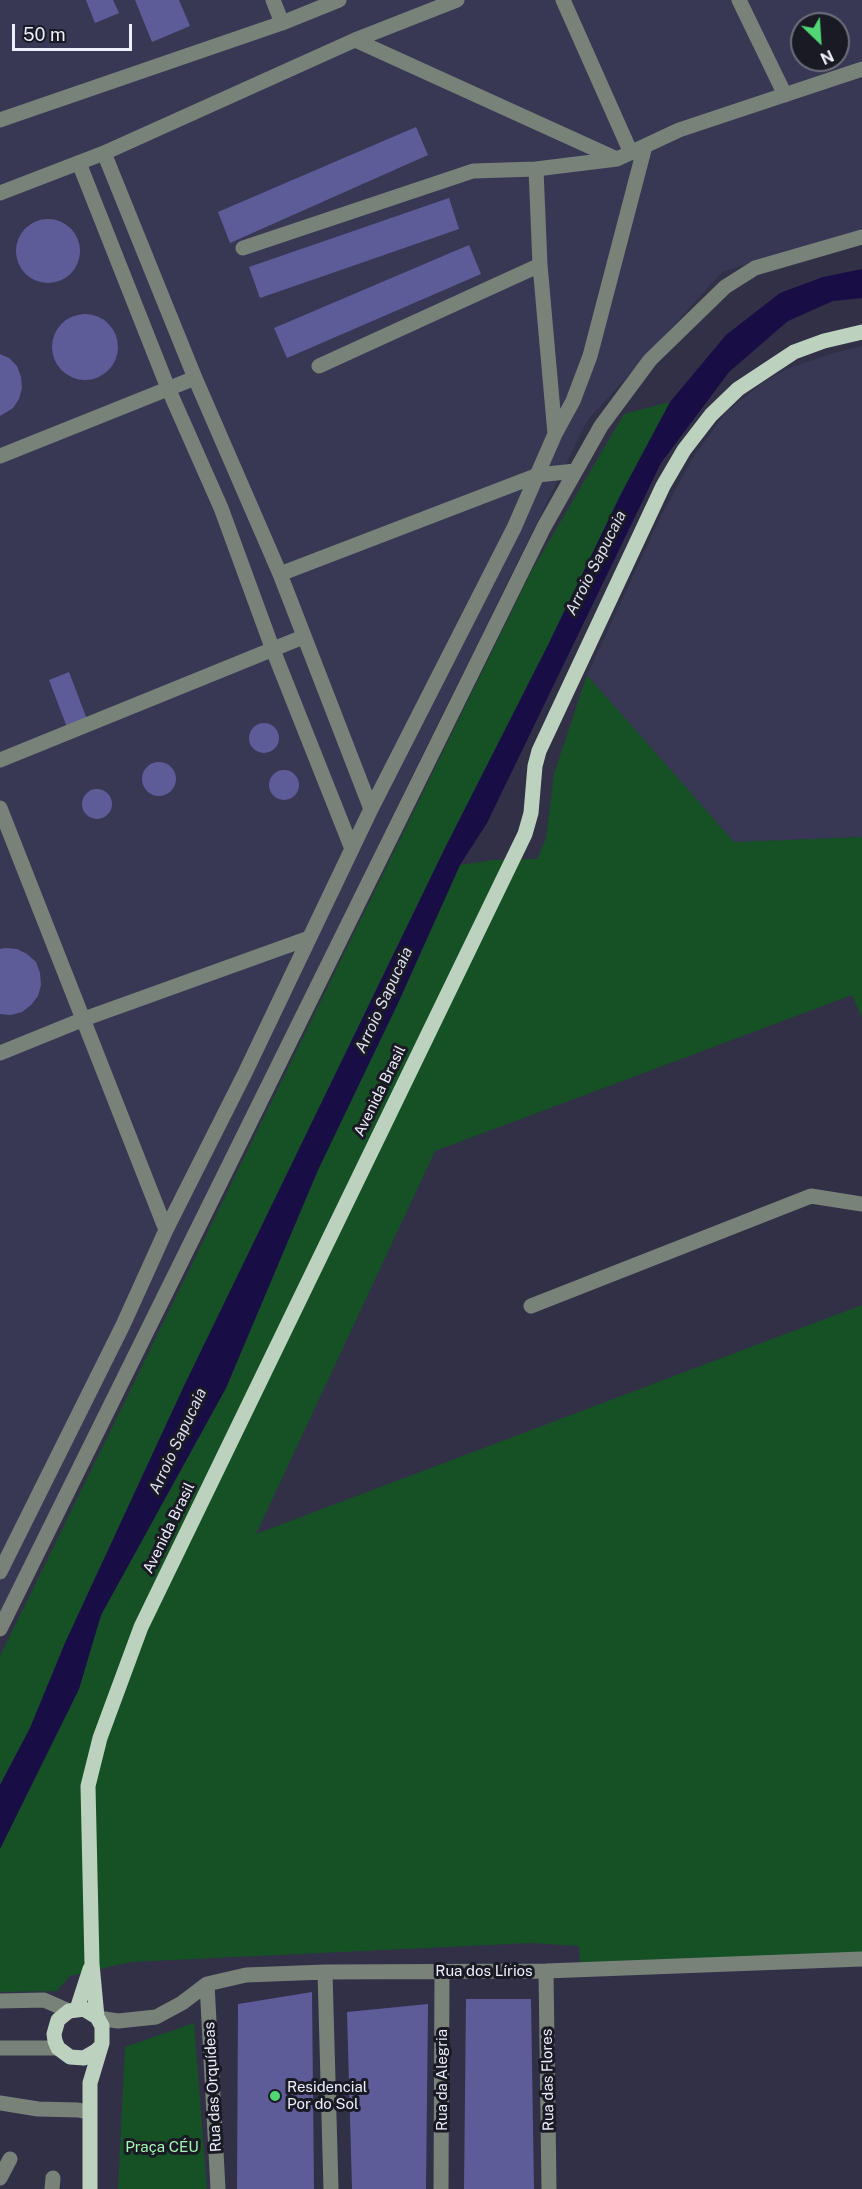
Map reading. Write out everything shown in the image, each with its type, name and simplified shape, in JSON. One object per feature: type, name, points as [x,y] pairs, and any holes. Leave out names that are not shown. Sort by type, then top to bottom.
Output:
[{"type":"main road","name":"Avenida Brasil","points":[[98,2017],[92,1964],[88,1786],[100,1738],[141,1628],[525,834],[531,813],[535,766],[539,752],[663,486],[684,450],[711,416],[738,389],[794,352],[824,341],[862,332]]},
{"type":"main road","name":"Avenida Brasil","points":[[73,2010],[92,1964]]},
{"type":"main road","points":[[90,2083],[81,2068],[64,2053],[54,2034],[58,2020],[73,2010],[84,2009],[98,2017],[102,2026],[101,2044],[90,2083],[88,2112],[90,2189]]},
{"type":"main road","points":[[64,2053],[84,2058],[101,2044]]},
{"type":"street","points":[[273,0],[282,22]]},
{"type":"street","points":[[0,120],[339,0]]},
{"type":"street","points":[[0,193],[104,153],[355,40],[457,0]]},
{"type":"street","points":[[0,1572],[123,1326],[166,1230],[245,1073],[371,809],[422,712],[538,476],[555,434],[573,401],[590,356],[631,153],[563,0]]},
{"type":"street","points":[[739,0],[785,95]]},
{"type":"street","points":[[355,40],[631,153]]},
{"type":"street","points":[[243,248],[473,171],[536,169],[631,153],[680,130],[862,69]]},
{"type":"street","points":[[104,153],[195,378],[280,574],[371,809]]},
{"type":"street","points":[[79,163],[168,388],[221,508],[273,650],[352,849]]},
{"type":"street","points":[[536,169],[540,265],[555,434]]},
{"type":"street","points":[[0,1629],[544,527],[601,426],[650,360],[725,287],[755,268],[862,237]]},
{"type":"street","points":[[117,255],[141,245]]},
{"type":"street","points":[[319,366],[540,265]]},
{"type":"street","points":[[0,456],[195,378]]},
{"type":"street","points":[[280,574],[538,476],[575,471]]},
{"type":"street","points":[[0,760],[303,637]]},
{"type":"street","points":[[0,808],[166,1230]]},
{"type":"street","points":[[0,1053],[84,1019],[309,938]]},
{"type":"street","points":[[531,1306],[811,1196],[862,1204]]},
{"type":"street","name":"Rua dos Lírios","points":[[98,2017],[118,2021],[156,2017],[182,2003],[207,1984],[246,1975],[325,1972],[546,1971],[862,1959]]},
{"type":"street","name":"Rua das Flores","points":[[546,1971],[549,2189]]},
{"type":"street","points":[[325,1972],[331,2189]]},
{"type":"street","name":"Rua da Alegria","points":[[441,2189],[442,1972]]},
{"type":"street","name":"Rua das Orquídeas","points":[[207,1984],[218,2189]]},
{"type":"street","points":[[0,2001],[44,2000],[73,2010]]},
{"type":"street","points":[[101,2044],[118,2021]]},
{"type":"street","points":[[0,2048],[64,2053]]},
{"type":"street","points":[[0,2103],[38,2109],[88,2112]]},
{"type":"street","points":[[0,2178],[10,2159]]},
{"type":"shaded area","points":[[0,0],[862,0],[862,229],[722,272],[587,421],[0,1614]]},
{"type":"shaded area","points":[[862,346],[862,837],[734,842],[587,675],[662,514],[694,456],[727,411],[765,381],[786,369]]},
{"type":"green space","points":[[670,402],[621,494],[548,645],[445,848],[184,1386],[65,1643],[30,1728],[0,1785],[0,1656],[532,570],[624,414]]},
{"type":"green space","points":[[587,675],[734,842],[862,837],[862,1018],[852,995],[435,1151],[256,1534],[862,1305],[862,1952],[580,1963],[579,1946],[531,1943],[130,1962],[70,1976],[57,1991],[0,1992],[0,1849],[79,1689],[101,1615],[226,1388],[318,1170],[399,1001],[460,865],[493,860],[537,859],[546,838],[554,774]]},
{"type":"green space","name":"Praça CÉU","points":[[194,2023],[207,2189],[118,2189],[125,2047]]},
{"type":"water","name":"Arroio Sapucaia","points":[[862,269],[862,298],[833,301],[788,321],[729,372],[661,463],[487,823],[460,865],[399,1001],[318,1170],[226,1388],[101,1615],[79,1689],[0,1849],[0,1785],[30,1728],[65,1643],[184,1386],[445,848],[548,645],[621,494],[670,402],[726,335],[780,293],[823,277]]},
{"type":"building","points":[[86,0],[113,0],[119,13],[95,23]]},
{"type":"building","points":[[135,0],[179,0],[190,26],[152,42]]},
{"type":"building","points":[[416,127],[428,155],[230,243],[218,212]]},
{"type":"building","points":[[449,198],[459,229],[260,298],[249,267]]},
{"type":"building","points":[[48,219],[66,225],[74,233],[80,251],[74,269],[66,277],[48,283],[30,277],[22,269],[16,251],[22,233],[30,225]]},
{"type":"building","points":[[469,245],[481,274],[287,358],[274,328]]},
{"type":"building","points":[[79,314],[91,314],[103,319],[113,329],[118,347],[116,360],[103,375],[91,380],[79,380],[67,375],[57,365],[52,353],[52,341],[57,329],[67,319]]},
{"type":"building","points":[[0,354],[9,358],[17,366],[22,388],[13,408],[0,416]]},
{"type":"building","points":[[69,672],[88,722],[68,730],[49,680]]},
{"type":"building","points":[[264,723],[270,724],[278,732],[278,744],[270,752],[264,753],[258,752],[250,744],[249,738],[250,732],[258,724]]},
{"type":"building","points":[[159,762],[171,767],[176,779],[171,791],[159,796],[147,791],[142,779],[147,767]]},
{"type":"building","points":[[284,770],[295,774],[299,785],[295,796],[284,800],[273,796],[269,785],[273,774]]},
{"type":"building","points":[[97,789],[108,793],[112,804],[108,815],[97,819],[86,815],[82,804],[86,793]]},
{"type":"building","points":[[0,949],[17,949],[27,954],[36,962],[40,973],[41,985],[38,996],[22,1012],[11,1015],[0,1014]]},
{"type":"building","name":"Residencial Por do Sol","points":[[312,1992],[314,2189],[237,2189],[238,2004]]},
{"type":"building","points":[[466,1999],[531,1999],[534,2189],[464,2189]]},
{"type":"building","name":"Residencial Por do Sol","points":[[428,2004],[426,2189],[352,2189],[347,2012]]},
{"type":"place","name":"Residencial Por do Sol","points":[[275,2096]]}]
